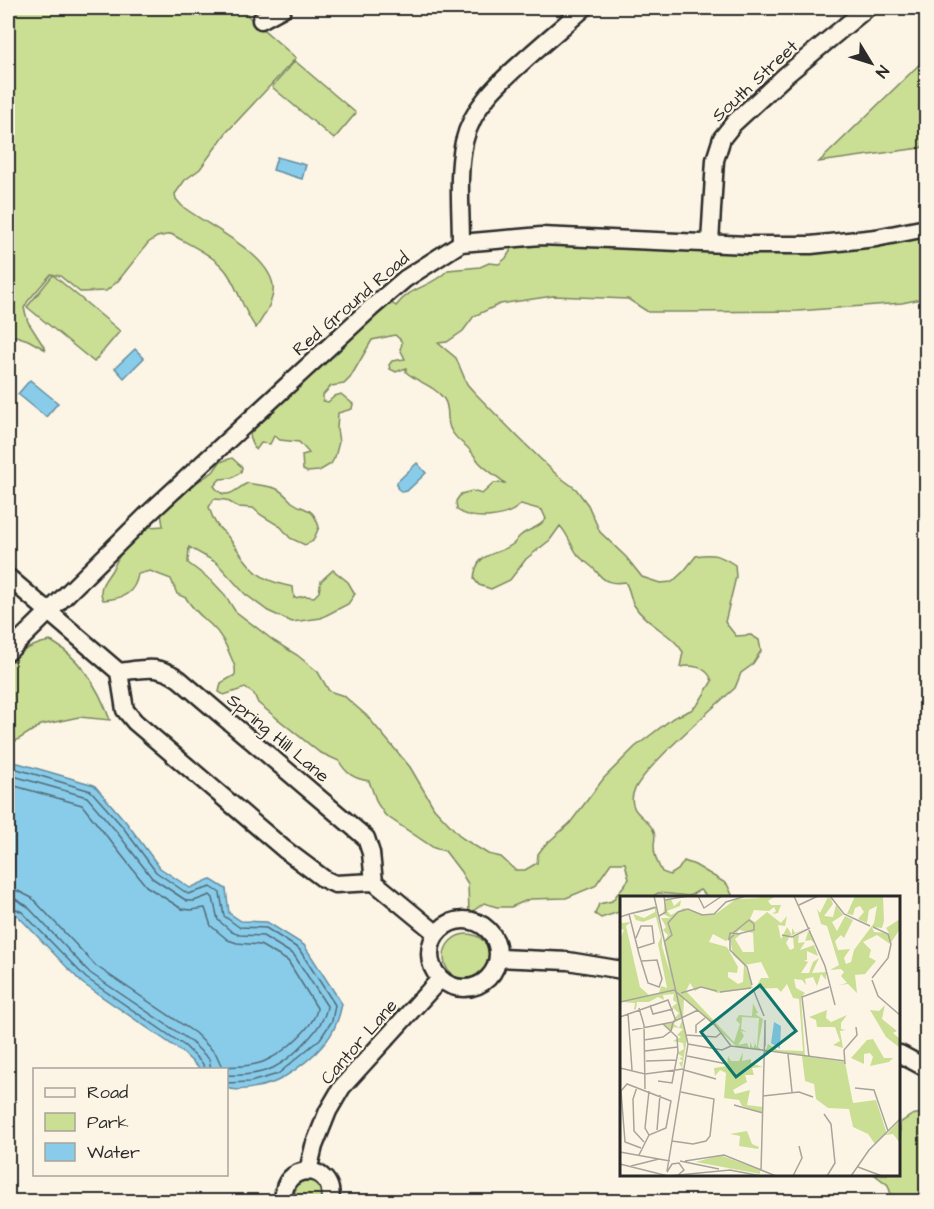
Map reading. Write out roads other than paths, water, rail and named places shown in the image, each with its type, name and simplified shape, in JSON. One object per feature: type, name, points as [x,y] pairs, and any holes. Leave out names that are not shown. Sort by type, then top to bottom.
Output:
[{"type":"street","points":[[261,20],[283,8]]},
{"type":"street","points":[[461,243],[460,167],[464,142],[472,120],[480,105],[494,88],[584,8]]},
{"type":"street","name":"South Street","points":[[710,242],[715,160],[722,138],[734,123],[786,75],[867,8]]},
{"type":"street","name":"Red Ground Road","points":[[8,652],[48,610],[147,515],[371,308],[405,279],[461,243],[541,236],[748,245],[811,245],[876,238],[927,228]]},
{"type":"street","points":[[8,577],[119,672],[125,710],[135,722],[284,849],[324,879],[335,884],[374,882],[436,933]]},
{"type":"street","name":"Spring Hill Lane","points":[[119,672],[155,668],[167,671],[179,679],[366,838],[371,853],[374,882]]},
{"type":"street","points":[[454,921],[477,922],[486,927],[493,936],[498,946],[498,958],[495,968],[481,984],[470,988],[459,988],[440,979],[430,962],[431,942],[436,933],[454,921]]},
{"type":"street","points":[[498,958],[568,961],[620,970]]},
{"type":"street","name":"Cantor Lane","points":[[308,1171],[314,1146],[328,1112],[342,1087],[440,979]]},
{"type":"street","points":[[901,1055],[927,1068]]},
{"type":"street","points":[[284,1202],[283,1194],[288,1180],[300,1172],[308,1171],[316,1172],[328,1183],[331,1191],[330,1202]]},
{"type":"water","points":[[277,157],[306,165],[302,179],[273,170]]},
{"type":"water","points":[[135,349],[144,358],[124,378],[115,368]]},
{"type":"water","points":[[30,380],[58,403],[46,417],[18,394]]},
{"type":"water","points":[[417,463],[426,473],[407,491],[402,492],[397,488],[397,482]]},
{"type":"water","points":[[8,763],[18,763],[94,785],[126,822],[160,868],[190,888],[210,879],[226,889],[229,913],[241,921],[267,922],[304,945],[342,1004],[336,1025],[316,1053],[281,1079],[254,1088],[239,1090],[228,1088],[228,1068],[199,1068],[181,1051],[82,983],[18,916],[8,910]]}]
